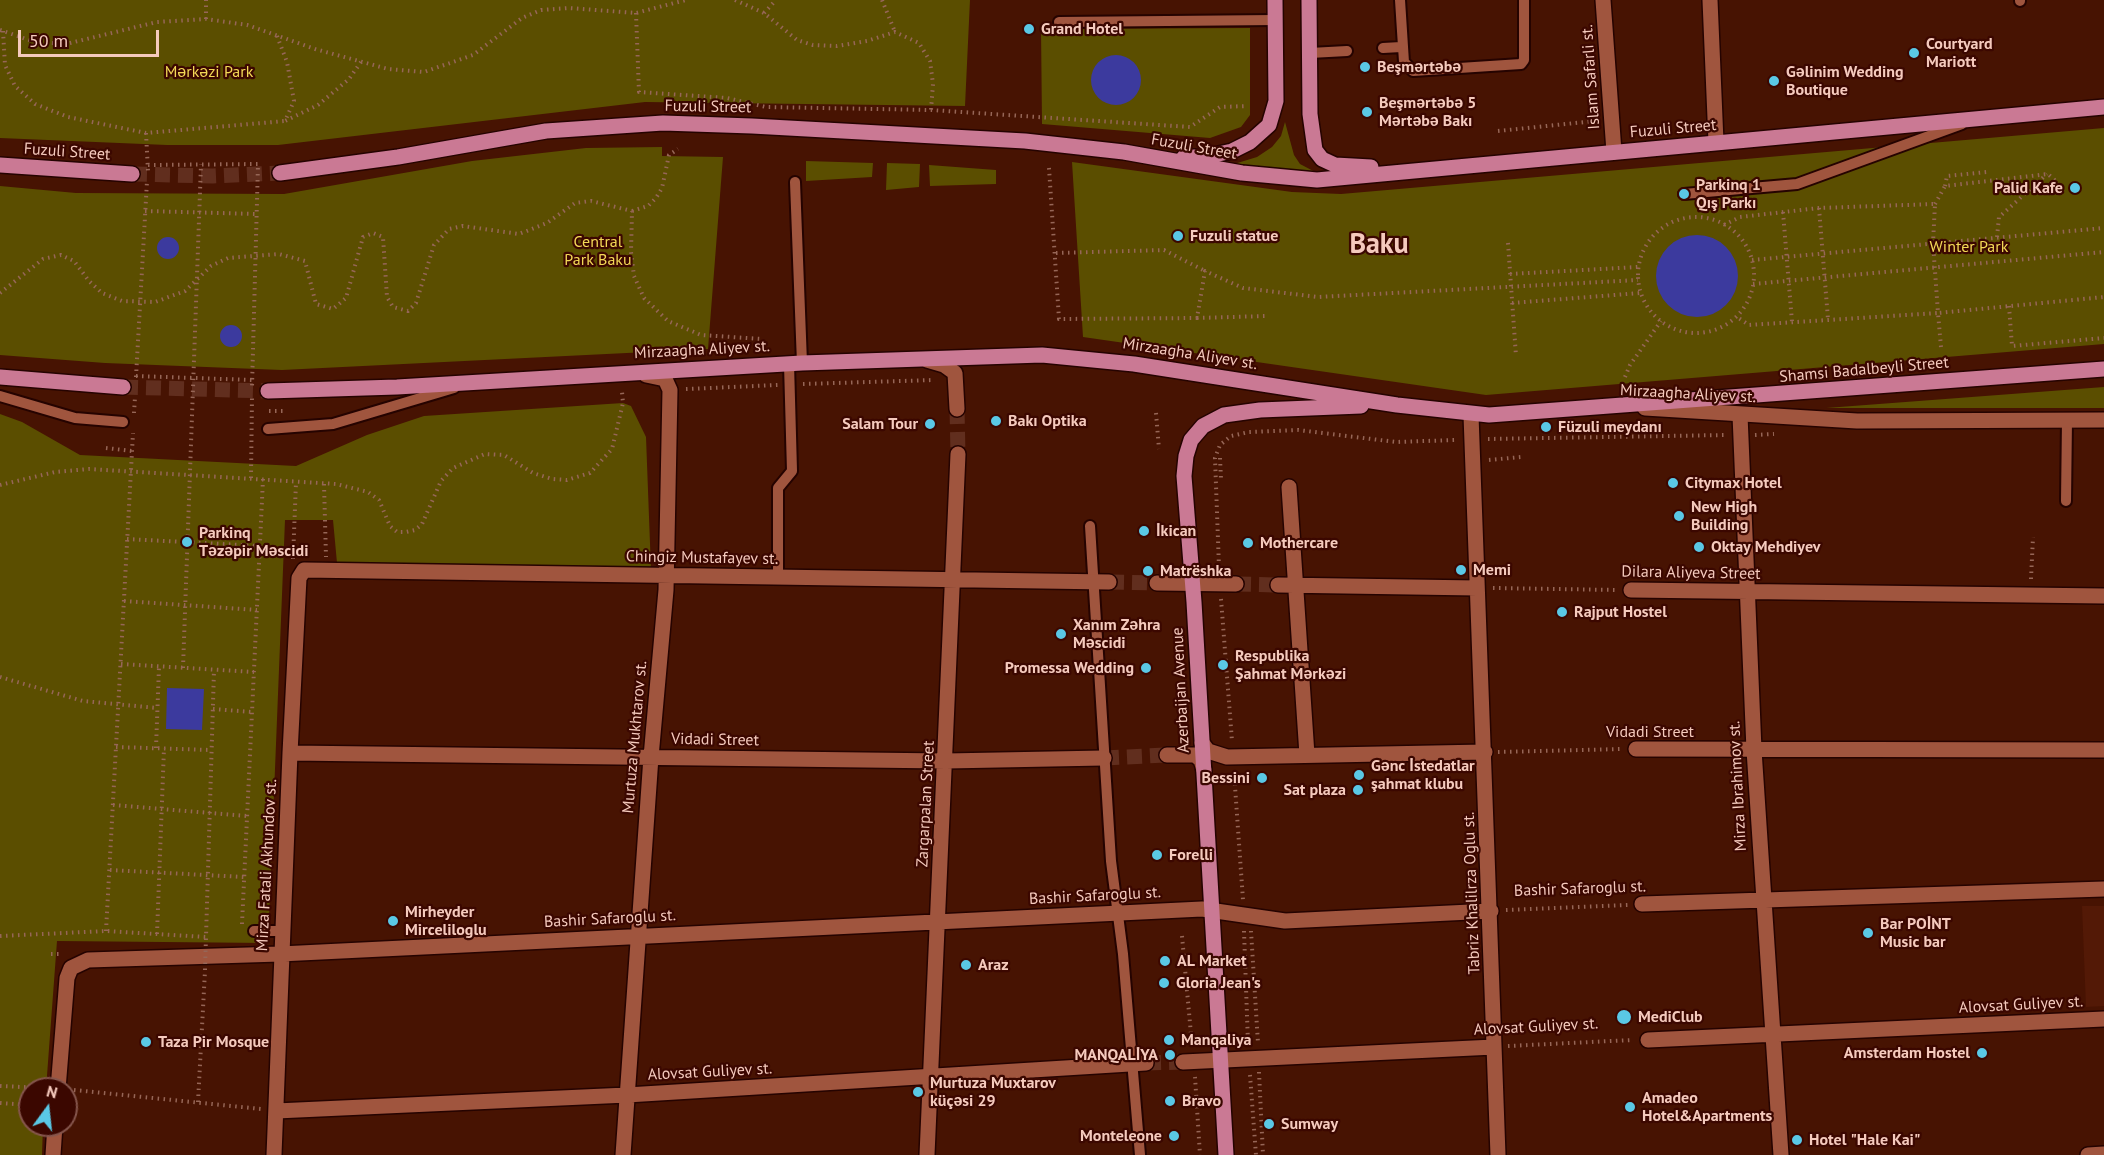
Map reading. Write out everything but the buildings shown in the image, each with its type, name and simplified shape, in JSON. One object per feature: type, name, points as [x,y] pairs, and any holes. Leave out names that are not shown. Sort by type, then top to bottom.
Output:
[{"type":"main road","points":[[1124,152],[1187,157],[1221,154],[1250,142],[1265,129],[1275,111],[1275,0]]},
{"type":"main road","points":[[1309,0],[1311,131],[1315,150],[1322,159],[1335,165],[1356,167],[1482,165]]},
{"type":"main road","name":"Fuzuli Street","points":[[280,173],[398,157],[546,131],[663,123],[927,134],[1124,152],[1242,173],[1317,180],[2104,106]]},
{"type":"main road","name":"Fuzuli Street","points":[[0,165],[132,174]]},
{"type":"main road","name":"Mirzaagha Aliyev st.","points":[[268,391],[796,364],[1042,355],[1091,358],[1471,415],[1627,407]]},
{"type":"main road","name":"Shamsi Badalbeyli Street","points":[[1627,407],[2104,369]]},
{"type":"main road","points":[[0,377],[123,387]]},
{"type":"main road","name":"Azerbaijan Avenue","points":[[1226,1155],[1193,584],[1184,476],[1186,456],[1191,440],[1203,426],[1214,418],[1241,412],[1397,405]]},
{"type":"street","name":"Islam Safarli st.","points":[[1603,0],[1614,152]]},
{"type":"street","points":[[1710,0],[1716,142]]},
{"type":"street","points":[[909,359],[944,365],[952,370],[956,379],[957,409]]},
{"type":"street","name":"Murtuza Mukhtarov st.","points":[[610,373],[659,376],[669,384],[666,576],[623,1155]]},
{"type":"street","name":"Mirzaagha Aliyev st.","points":[[1627,407],[1857,421],[2104,420]]},
{"type":"street","name":"Tabriz Khalilrza Oglu st.","points":[[1471,415],[1491,910],[1498,1155]]},
{"type":"street","name":"Mirza Ibrahimov st.","points":[[1740,415],[1746,592],[1762,900],[1781,1155]]},
{"type":"street","name":"Zargarpalan Street","points":[[927,1155],[958,454]]},
{"type":"street","points":[[1289,487],[1307,755]]},
{"type":"street","name":"Chingiz Mustafayev st.","points":[[299,578],[304,570],[315,568],[1102,582]]},
{"type":"street","name":"Mirza Fatali Akhundov st.","points":[[274,1155],[280,954],[299,578]]},
{"type":"street","points":[[1157,583],[1236,584]]},
{"type":"street","points":[[1278,585],[1477,588]]},
{"type":"street","name":"Dilara Aliyeva Street","points":[[1631,590],[2104,596]]},
{"type":"street","points":[[1202,743],[1215,755],[1233,757],[1485,752]]},
{"type":"street","name":"Vidadi Street","points":[[1636,749],[2104,750]]},
{"type":"street","name":"Vidadi Street","points":[[290,753],[946,761],[1104,758]]},
{"type":"street","points":[[1167,755],[1195,755],[1201,760],[1204,770]]},
{"type":"street","name":"Bashir Safaroglu st.","points":[[1642,904],[2104,890]]},
{"type":"street","name":"Bashir Safaroglu st.","points":[[59,1077],[67,978],[71,968],[88,960],[280,954],[1212,909],[1284,921],[1491,910]]},
{"type":"street","name":"Alovsat Guliyev st.","points":[[1648,1040],[2104,1019]]},
{"type":"street","name":"Alovsat Guliyev st.","points":[[1183,1062],[1494,1047]]},
{"type":"street","name":"Alovsat Guliyev st.","points":[[276,1111],[627,1095],[1138,1064]]},
{"type":"street","points":[[53,1155],[54,1137]]},
{"type":"street","points":[[2088,1155],[2104,1154]]},
{"type":"lane","points":[[1400,0],[1401,47],[1404,62],[1413,71],[1516,66],[1524,60],[1524,0]]},
{"type":"lane","points":[[1059,22],[1275,20]]},
{"type":"lane","points":[[1383,48],[1401,47]]},
{"type":"lane","points":[[1310,52],[1347,51]]},
{"type":"lane","points":[[1684,194],[1797,184],[1976,119]]},
{"type":"lane","points":[[778,577],[778,488],[792,471],[796,364],[795,182]]},
{"type":"lane","points":[[268,429],[333,424],[472,382]]},
{"type":"lane","points":[[0,396],[75,418],[123,422]]},
{"type":"lane","points":[[2066,501],[2067,420]]},
{"type":"lane","points":[[1090,526],[1102,582],[1104,758],[1111,861],[1138,1064],[1140,1155]]},
{"type":"lane","points":[[254,931],[281,931]]},
{"type":"path","points":[[206,0],[206,19]]},
{"type":"path","points":[[361,62],[349,79],[318,105],[285,121],[146,133],[68,117],[35,104],[15,86],[5,65],[2,30],[35,42],[66,44],[157,22],[206,19],[247,25],[388,69],[424,72],[473,55],[522,18],[541,10],[569,8],[636,13],[686,0]]},
{"type":"path","points":[[735,0],[764,13],[783,31],[797,40],[813,45],[837,46],[867,41],[895,32],[919,43],[930,61],[933,84],[931,110]]},
{"type":"path","points":[[764,13],[776,0]]},
{"type":"path","points":[[882,0],[895,32]]},
{"type":"path","points":[[636,13],[639,92],[727,98],[766,107],[931,110],[1190,127],[1220,106],[1248,106]]},
{"type":"path","points":[[277,36],[287,62],[294,101],[285,121]]},
{"type":"path","points":[[1498,131],[1611,119]]},
{"type":"path","points":[[146,133],[148,165],[136,376],[252,380]]},
{"type":"path","points":[[0,293],[43,259],[61,255],[74,261],[89,281],[102,293],[122,301],[168,299],[185,291],[211,266],[228,258],[279,254],[305,261],[316,304],[333,309],[342,304],[346,298],[363,237],[373,233],[383,237],[387,297],[393,308],[408,311],[416,303],[434,245],[449,229],[463,226],[519,234],[547,223],[575,203],[583,202],[632,211],[648,206],[662,188],[669,155],[678,149]]},
{"type":"path","points":[[148,165],[258,164],[251,478]]},
{"type":"path","points":[[183,668],[201,165]]},
{"type":"path","points":[[1049,168],[1059,319],[1266,316]]},
{"type":"path","points":[[1941,347],[1933,243],[1935,204],[1945,186],[1947,176],[1987,172]]},
{"type":"path","points":[[1945,186],[2048,174],[2058,183]]},
{"type":"path","points":[[1997,237],[1999,217],[2048,174]]},
{"type":"path","points":[[1724,225],[1740,217],[1819,208],[1935,204]]},
{"type":"path","points":[[1819,208],[1828,319]]},
{"type":"path","points":[[146,211],[256,214]]},
{"type":"path","points":[[632,211],[631,252],[634,276],[644,298],[652,306],[668,321],[700,334],[762,339]]},
{"type":"path","points":[[1783,212],[1792,322]]},
{"type":"path","points":[[1703,218],[1724,225],[1737,234],[1752,260],[1753,284],[1746,305],[1737,317],[1720,328],[1702,333],[1682,332],[1661,321],[1650,310],[1640,293],[1638,267],[1646,246],[1660,229],[1681,219],[1703,218]]},
{"type":"path","points":[[1752,260],[2104,228]]},
{"type":"path","points":[[1508,243],[1516,356]]},
{"type":"path","points":[[1056,253],[1164,250],[1243,288],[1318,297],[1638,280]]},
{"type":"path","points":[[1753,284],[2104,252]]},
{"type":"path","points":[[1510,274],[1638,267]]},
{"type":"path","points":[[1197,318],[1205,271]]},
{"type":"path","points":[[1512,303],[1640,293]]},
{"type":"path","points":[[1737,317],[1749,325],[1938,313],[2104,297]]},
{"type":"path","points":[[2009,306],[2012,346],[2104,338]]},
{"type":"path","points":[[1625,376],[1630,365],[1661,321]]},
{"type":"path","points":[[805,384],[956,379]]},
{"type":"path","points":[[685,390],[779,385]]},
{"type":"path","points":[[0,485],[55,472],[131,471],[324,484],[368,492],[379,500],[390,526],[397,532],[415,530],[422,524],[441,481],[453,468],[485,454],[504,455],[533,473],[552,479],[567,480],[590,473],[612,449],[621,413],[622,392]]},
{"type":"path","points":[[1156,413],[1159,449]]},
{"type":"path","points":[[1244,932],[1220,584],[1215,458],[1220,445],[1231,436],[1249,432],[1298,430],[1396,442],[1775,434]]},
{"type":"path","points":[[106,448],[132,451]]},
{"type":"path","points":[[1489,460],[1521,457]]},
{"type":"path","points":[[1220,458],[1221,479]]},
{"type":"path","points":[[106,931],[131,471]]},
{"type":"path","points":[[242,932],[263,479]]},
{"type":"path","points":[[293,560],[296,482]]},
{"type":"path","points":[[324,484],[326,560]]},
{"type":"path","points":[[2030,595],[2033,537]]},
{"type":"path","points":[[127,539],[260,546]]},
{"type":"path","name":"Dilara Aliyeva Street","points":[[1477,588],[1631,590]]},
{"type":"path","points":[[124,601],[257,610]]},
{"type":"path","points":[[121,664],[254,672]]},
{"type":"path","points":[[156,748],[159,667]]},
{"type":"path","points":[[198,1102],[205,970],[214,670]]},
{"type":"path","points":[[0,676],[83,701],[157,708]]},
{"type":"path","points":[[213,710],[252,712]]},
{"type":"path","points":[[116,747],[212,750]]},
{"type":"path","points":[[157,934],[164,748]]},
{"type":"path","name":"Vidadi Street","points":[[1485,752],[1636,749]]},
{"type":"path","points":[[113,805],[247,816]]},
{"type":"path","points":[[110,870],[244,878]]},
{"type":"path","name":"Bashir Safaroglu st.","points":[[1491,910],[1642,904]]},
{"type":"path","points":[[0,936],[106,931],[206,937]]},
{"type":"path","name":"Alovsat Guliyev st.","points":[[1494,1047],[1648,1040]]},
{"type":"path","points":[[0,1086],[18,1087]]},
{"type":"path","points":[[78,1090],[276,1111]]},
{"type":"path","points":[[0,1103],[18,1104]]},
{"type":"shaded area","points":[[1116,55],[1125,57],[1136,66],[1141,80],[1139,89],[1130,100],[1116,105],[1107,103],[1096,94],[1091,80],[1093,71],[1102,60]]},
{"type":"shaded area","points":[[1697,235],[1713,238],[1726,247],[1735,260],[1738,276],[1735,292],[1726,305],[1713,314],[1697,317],[1681,314],[1668,305],[1659,292],[1656,276],[1659,260],[1668,247],[1681,238]]},
{"type":"shaded area","points":[[168,237],[176,240],[179,248],[176,256],[168,259],[160,256],[157,248],[160,240]]},
{"type":"shaded area","points":[[231,325],[239,328],[242,336],[239,344],[231,347],[223,344],[220,336],[223,328]]},
{"type":"shaded area","points":[[167,688],[204,689],[202,730],[166,729]]},
{"type":"shaded area","points":[[2082,906],[2104,906],[2104,1006],[2086,1007]]},
{"type":"green space","name":"Mərkəzi Park","points":[[0,0],[970,0],[965,106],[645,102],[278,145],[167,145],[0,138]]},
{"type":"green space","points":[[1250,28],[1250,115],[1241,127],[1210,138],[1042,124],[1041,29]]},
{"type":"green space","points":[[1285,122],[1294,155],[1300,164],[1319,174],[1234,164],[1257,157],[1272,147],[1281,136]]},
{"type":"green space","name":"Winter Park","points":[[2104,128],[2104,344],[1486,395],[1083,337],[1072,162],[1292,192],[1341,194]]},
{"type":"green space","name":"Central Park Baku","points":[[662,147],[662,156],[723,157],[708,349],[282,370],[105,363],[0,355],[0,186],[76,193],[284,194],[472,161],[586,148]]},
{"type":"green space","points":[[806,161],[873,163],[872,177],[806,181]]},
{"type":"green space","points":[[887,163],[920,164],[919,187],[886,190]]},
{"type":"green space","points":[[929,165],[996,170],[996,184],[930,186]]},
{"type":"green space","points":[[2104,387],[2104,408],[1826,408]]},
{"type":"green space","points":[[623,403],[631,406],[646,437],[651,570],[337,563],[333,520],[285,520],[268,943],[57,941],[47,1077],[18,1077],[18,1137],[43,1137],[42,1155],[0,1155],[0,414],[22,422],[80,455],[296,466],[367,435],[424,416]]},
{"type":"tunnel","points":[[132,174],[213,176],[280,173]]},
{"type":"tunnel","points":[[123,387],[268,391]]},
{"type":"tunnel","points":[[957,409],[958,454]]},
{"type":"tunnel","points":[[1109,582],[1157,583]]},
{"type":"tunnel","points":[[1236,584],[1278,585]]},
{"type":"tunnel","points":[[1104,758],[1167,755]]},
{"type":"tunnel","points":[[1146,1063],[1183,1062]]},
{"type":"place","name":"Grand Hotel","points":[[1029,29]]},
{"type":"place","name":"Courtyard Mariott","points":[[1914,53]]},
{"type":"place","name":"Beşmərtəbə","points":[[1365,67]]},
{"type":"place","name":"Gəlinim Wedding Boutique","points":[[1774,81]]},
{"type":"place","name":"Beşmərtəbə 5 Mərtəbə Bakı","points":[[1367,112]]},
{"type":"place","name":"Palid Kafe","points":[[2075,188]]},
{"type":"place","name":"Parkinq 1 Qış Parkı","points":[[1684,194]]},
{"type":"place","name":"Fuzuli statue","points":[[1178,236]]},
{"type":"place","name":"Bakı Optika","points":[[996,421]]},
{"type":"place","name":"Salam Tour","points":[[930,424]]},
{"type":"place","name":"Füzuli meydanı","points":[[1546,427]]},
{"type":"place","name":"Citymax Hotel","points":[[1673,483]]},
{"type":"place","name":"New High Building","points":[[1679,516]]},
{"type":"place","name":"İkican","points":[[1144,531]]},
{"type":"place","name":"Parkinq Təzəpir Məscidi","points":[[187,542]]},
{"type":"place","name":"Mothercare","points":[[1248,543]]},
{"type":"place","name":"Oktay Mehdiyev","points":[[1699,547]]},
{"type":"place","name":"Memi","points":[[1461,570]]},
{"type":"place","name":"Matrëshka","points":[[1148,571]]},
{"type":"place","name":"Rajput Hostel","points":[[1562,612]]},
{"type":"place","name":"Xanım Zəhra Məscidi","points":[[1061,634]]},
{"type":"place","name":"Respublika Şahmat Mərkəzi","points":[[1223,665]]},
{"type":"place","name":"Promessa Wedding","points":[[1146,668]]},
{"type":"place","name":"Gənc İstedatlar şahmat klubu","points":[[1359,775]]},
{"type":"place","name":"Bessini","points":[[1262,778]]},
{"type":"place","name":"Sat plaza","points":[[1358,790]]},
{"type":"place","name":"Forelli","points":[[1157,855]]},
{"type":"place","name":"Mirheyder Mirceliloglu","points":[[393,921]]},
{"type":"place","name":"Bar POİNT Music bar","points":[[1868,933]]},
{"type":"place","name":"AL Market","points":[[1165,961]]},
{"type":"place","name":"Araz","points":[[966,965]]},
{"type":"place","name":"Gloria Jean's","points":[[1164,983]]},
{"type":"place","name":"MediClub","points":[[1624,1017]]},
{"type":"place","name":"Manqaliya","points":[[1169,1040]]},
{"type":"place","name":"Taza Pir Mosque","points":[[146,1042]]},
{"type":"place","name":"Amsterdam Hostel","points":[[1982,1053]]},
{"type":"place","name":"MANQALİYA","points":[[1170,1055]]},
{"type":"place","name":"Murtuza Muxtarov küçəsi 29","points":[[918,1092]]},
{"type":"place","name":"Bravo","points":[[1170,1101]]},
{"type":"place","name":"Amadeo Hotel&Apartments","points":[[1630,1107]]},
{"type":"place","name":"Sumway","points":[[1269,1124]]},
{"type":"place","name":"Monteleone","points":[[1174,1136]]},
{"type":"place","name":"Hotel \"Hale Kai\"","points":[[1797,1140]]},
{"type":"district","name":"Baku","points":[[1379,245]]}]
